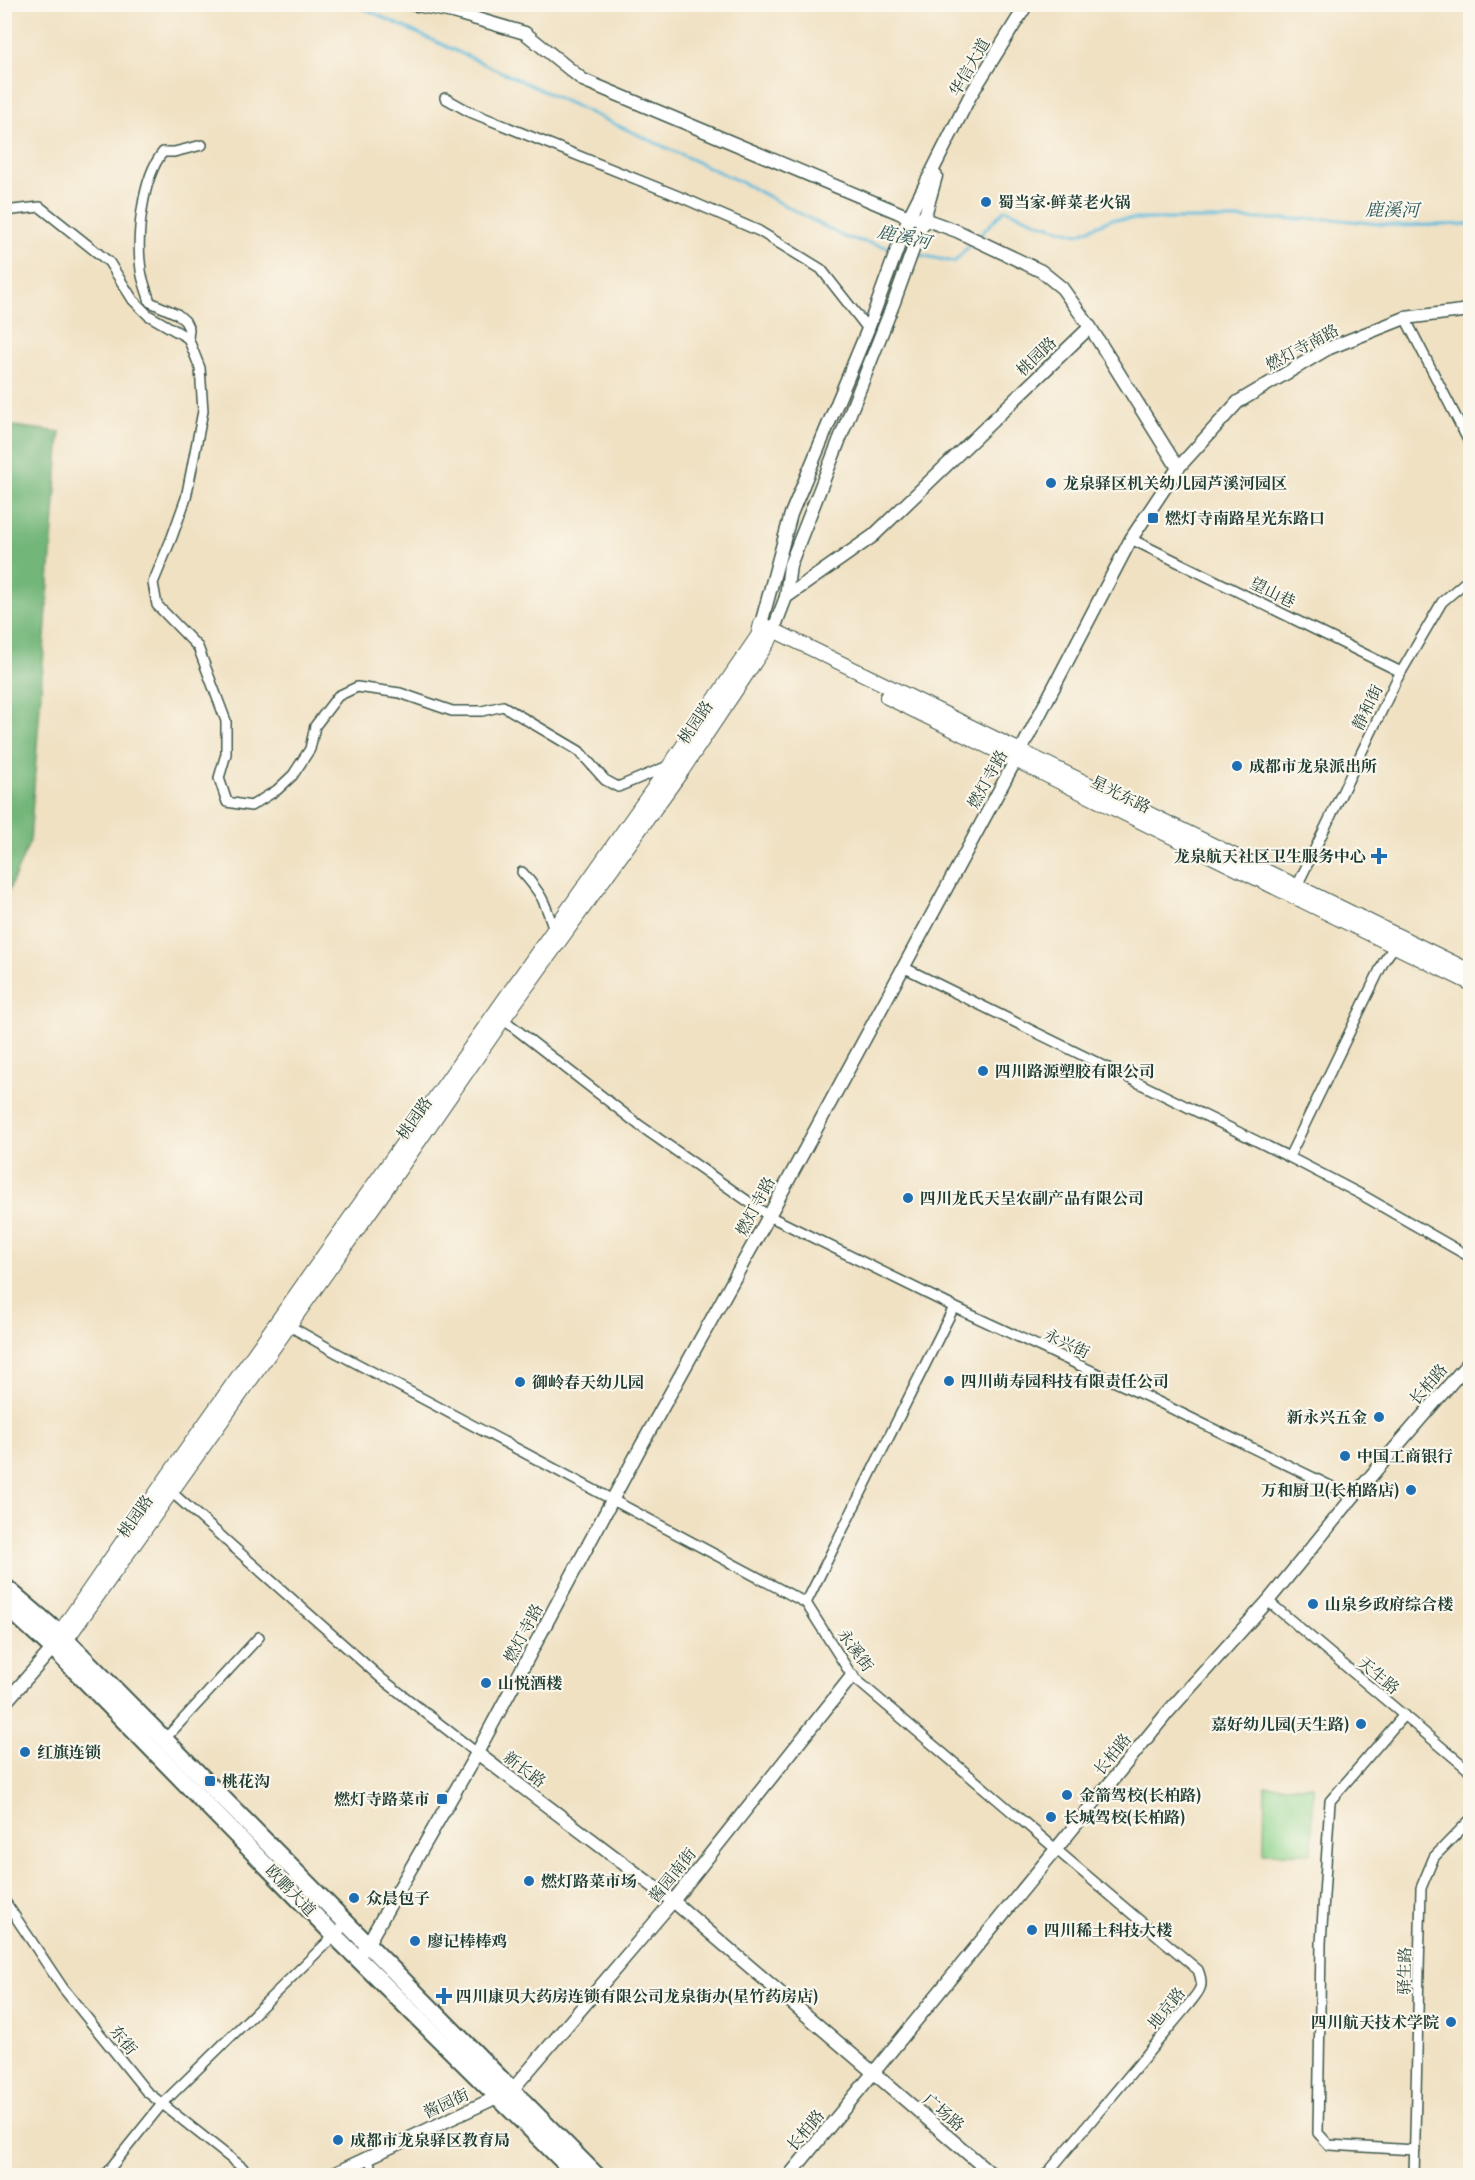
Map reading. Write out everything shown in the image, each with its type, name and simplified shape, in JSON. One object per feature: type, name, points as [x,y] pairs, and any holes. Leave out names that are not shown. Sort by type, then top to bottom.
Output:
[{"type":"highway","points":[[4,1586],[57,1644]]},
{"type":"highway","name":"欧鹏大道","points":[[4,1604],[57,1644],[164,1740],[368,1944],[578,2175]]},
{"type":"highway","name":"欧鹏大道","points":[[57,1644],[335,1936],[505,2094],[597,2175]]},
{"type":"main road","name":"星光东路","points":[[765,633],[1295,891],[1470,971]]},
{"type":"main road","points":[[499,1016],[554,930],[765,633]]},
{"type":"main road","name":"桃园路","points":[[57,1644],[499,1016],[681,772],[765,633]]},
{"type":"main road","name":"星光东路","points":[[1295,891],[1394,946],[1470,983]]},
{"type":"street","points":[[411,4],[416,7],[453,12],[525,33],[583,80],[909,217],[924,219],[957,231],[1041,271],[1062,288],[1090,327],[1178,468]]},
{"type":"street","name":"华信大道","points":[[943,148],[970,96],[1027,4]]},
{"type":"street","points":[[445,98],[470,112],[759,231],[821,269],[868,330]]},
{"type":"street","points":[[202,145],[174,152],[163,152],[156,161],[146,183],[139,233],[141,272],[150,302],[177,314],[185,321],[189,330],[188,338],[200,368],[203,411],[186,498],[153,583],[158,605],[198,647],[226,721],[226,754],[219,778],[227,802],[251,806],[277,790],[299,767],[310,749],[315,726],[338,696],[357,687],[400,693],[452,711],[482,711],[503,706],[579,751],[605,780],[618,787],[670,765]]},
{"type":"street","points":[[765,633],[791,514],[880,300],[909,217],[943,148]]},
{"type":"street","name":"桃园路","points":[[765,633],[786,597],[790,565],[894,302],[924,219],[943,148]]},
{"type":"street","points":[[4,211],[40,207],[108,262],[133,300],[148,315],[188,338]]},
{"type":"street","name":"燃灯寺南路","points":[[1178,468],[1238,402],[1326,349],[1405,318],[1470,310]]},
{"type":"street","points":[[1405,318],[1470,444]]},
{"type":"street","name":"桃园路","points":[[786,597],[873,536],[1090,327]]},
{"type":"street","name":"燃灯寺路","points":[[358,1958],[477,1753],[686,1363],[769,1216],[1017,756],[1131,539],[1178,468]]},
{"type":"street","name":"望山巷","points":[[1131,539],[1401,672]]},
{"type":"street","name":"静和街","points":[[1295,891],[1401,672],[1442,602],[1470,578]]},
{"type":"street","points":[[522,872],[541,895],[554,930]]},
{"type":"street","points":[[1289,1157],[1384,961],[1394,946]]},
{"type":"street","points":[[903,967],[1289,1157],[1362,1195],[1470,1257]]},
{"type":"street","name":"永兴街","points":[[499,1016],[639,1125],[769,1216],[1353,1497]]},
{"type":"street","points":[[806,1603],[954,1307]]},
{"type":"street","name":"永溪街","points":[[284,1323],[806,1603],[852,1676],[1057,1848]]},
{"type":"street","name":"长柏路","points":[[789,2175],[1168,1712],[1268,1601],[1470,1360]]},
{"type":"street","name":"新长路","points":[[167,1488],[382,1679],[674,1901],[874,2073]]},
{"type":"street","name":"天生路","points":[[1268,1601],[1470,1771]]},
{"type":"street","points":[[164,1740],[260,1637]]},
{"type":"street","points":[[4,1704],[57,1644]]},
{"type":"street","name":"酱园南街","points":[[505,2094],[674,1901],[852,1676]]},
{"type":"street","points":[[1404,1715],[1330,1801],[1321,1942],[1318,2133],[1329,2145],[1414,2150]]},
{"type":"street","name":"驿生路","points":[[1414,2175],[1421,1888],[1434,1857],[1470,1820]]},
{"type":"street","name":"地京路","points":[[1045,2175],[1189,2004],[1200,1989],[1202,1980],[1198,1970],[1057,1848]]},
{"type":"street","name":"东街","points":[[4,1900],[63,1988],[146,2091],[243,2168],[246,2175]]},
{"type":"street","points":[[104,2175],[162,2104],[347,1923]]},
{"type":"street","name":"广场路","points":[[874,2073],[994,2175]]},
{"type":"street","name":"酱园街","points":[[328,2175],[505,2094]]},
{"type":"street","points":[[368,2157],[375,2175]]},
{"type":"green space","points":[[5,425],[60,432],[30,841],[5,899]]},
{"type":"green space","points":[[1265,1786],[1313,1786],[1312,1853],[1264,1853]]},
{"type":"waterway","name":"鹿溪河","points":[[354,4],[743,183],[844,237],[895,249]]},
{"type":"waterway","name":"鹿溪河","points":[[979,236],[1005,209],[1042,224],[1078,234],[1112,219],[1332,219],[1398,226],[1470,224]]},
{"type":"waterway","name":"鹿溪河","points":[[916,254],[954,262],[972,243]]},
{"type":"place","name":"蜀当家·鲜菜老火锅","points":[[986,202]]},
{"type":"place","name":"龙泉驿区机关幼儿园芦溪河园区","points":[[1051,483]]},
{"type":"place","name":"燃灯寺南路星光东路口","points":[[1153,518]]},
{"type":"place","name":"成都市龙泉派出所","points":[[1237,766]]},
{"type":"place","name":"龙泉航天社区卫生服务中心","points":[[1379,856]]},
{"type":"place","name":"四川路源塑胶有限公司","points":[[983,1071]]},
{"type":"place","name":"四川龙氏天呈农副产品有限公司","points":[[908,1198]]},
{"type":"place","name":"四川萌寿园科技有限责任公司","points":[[949,1381]]},
{"type":"place","name":"御岭春天幼儿园","points":[[520,1382]]},
{"type":"place","name":"新永兴五金","points":[[1379,1417]]},
{"type":"place","name":"中国工商银行","points":[[1345,1456]]},
{"type":"place","name":"万和厨卫(长柏路店)","points":[[1411,1490]]},
{"type":"place","name":"山泉乡政府综合楼","points":[[1313,1604]]},
{"type":"place","name":"山悦酒楼","points":[[486,1683]]},
{"type":"place","name":"嘉好幼儿园(天生路)","points":[[1361,1724]]},
{"type":"place","name":"红旗连锁","points":[[25,1752]]},
{"type":"place","name":"桃花沟","points":[[210,1781]]},
{"type":"place","name":"金箭驾校(长柏路)","points":[[1067,1795]]},
{"type":"place","name":"燃灯寺路菜市","points":[[442,1799]]},
{"type":"place","name":"长城驾校(长柏路)","points":[[1051,1817]]},
{"type":"place","name":"燃灯路菜市场","points":[[529,1881]]},
{"type":"place","name":"众晨包子","points":[[354,1898]]},
{"type":"place","name":"四川稀土科技大楼","points":[[1032,1930]]},
{"type":"place","name":"廖记棒棒鸡","points":[[415,1941]]},
{"type":"place","name":"四川康贝大药房连锁有限公司龙泉街办(星竹药房店)","points":[[444,1996]]},
{"type":"place","name":"四川航天技术学院","points":[[1451,2022]]},
{"type":"place","name":"成都市龙泉驿区教育局","points":[[338,2140]]}]
